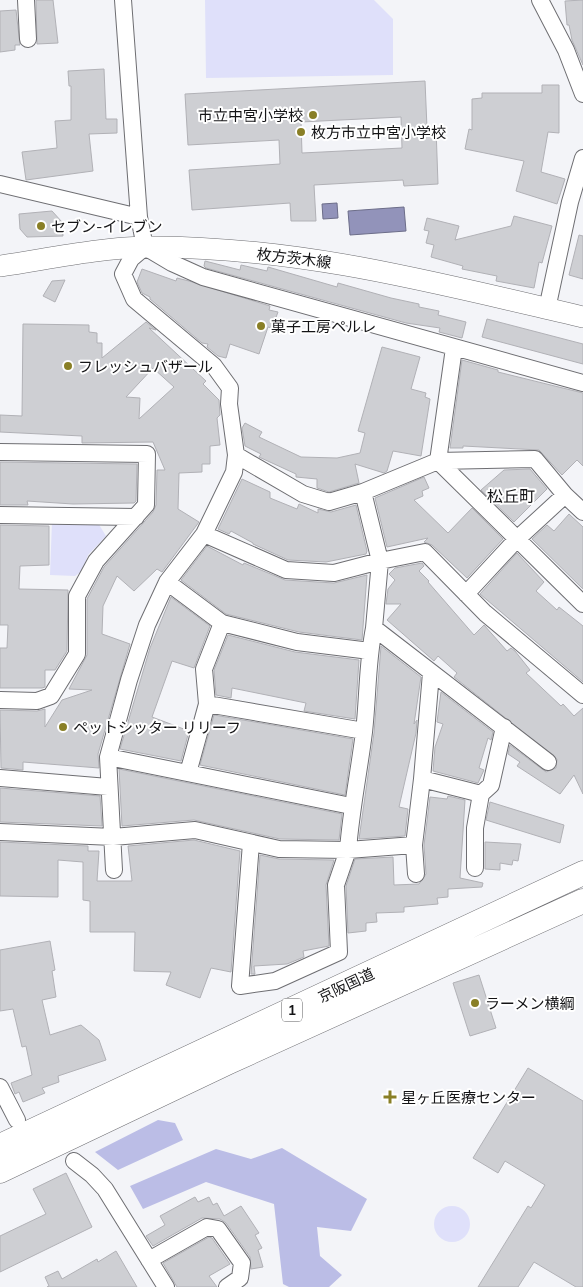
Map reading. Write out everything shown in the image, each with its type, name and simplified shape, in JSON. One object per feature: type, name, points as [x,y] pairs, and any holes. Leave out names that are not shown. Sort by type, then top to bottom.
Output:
[{"type":"highway","name":"京阪国道","points":[[0,1171],[224,1053],[583,873]]},
{"type":"highway","name":"京阪国道","points":[[0,1146],[583,901]]},
{"type":"main road","name":"枚方茨木線","points":[[0,266],[88,252],[145,247],[198,248],[295,256],[382,270],[583,317]]},
{"type":"street","points":[[26,0],[28,39]]},
{"type":"street","points":[[123,0],[139,217],[145,247],[172,263],[203,277],[583,383]]},
{"type":"street","points":[[540,0],[566,50],[583,94]]},
{"type":"street","points":[[547,309],[577,205],[583,158]]},
{"type":"street","points":[[0,184],[139,217]]},
{"type":"street","points":[[114,870],[108,787],[108,757],[132,671],[147,625],[167,582],[204,534],[234,472],[236,455],[229,404],[230,388],[214,366],[134,299],[128,289],[123,274],[131,258],[145,247]]},
{"type":"street","points":[[438,461],[454,348]]},
{"type":"street","points":[[0,452],[147,454],[146,505],[96,561],[77,596],[78,654],[51,696],[37,702],[0,700]]},
{"type":"street","points":[[236,455],[303,494],[329,502],[363,492],[438,461],[534,459],[565,495],[583,512]]},
{"type":"street","points":[[438,461],[583,604]]},
{"type":"street","points":[[251,843],[240,986],[275,981],[339,952],[336,885],[348,850],[351,806],[364,731],[370,650],[374,628],[380,560],[363,492]]},
{"type":"street","points":[[466,594],[516,540],[565,495]]},
{"type":"street","points":[[0,515],[136,517]]},
{"type":"street","points":[[204,534],[286,570],[334,573],[380,560],[425,552],[485,613],[580,685]]},
{"type":"street","points":[[167,582],[222,623],[297,642],[370,650]]},
{"type":"street","points":[[188,773],[207,704],[204,669],[222,623]]},
{"type":"street","points":[[374,628],[548,762]]},
{"type":"street","points":[[416,874],[414,845],[431,673]]},
{"type":"street","points":[[207,704],[364,731]]},
{"type":"street","points":[[475,868],[475,828],[481,794],[491,785],[504,727]]},
{"type":"street","points":[[108,757],[351,806]]},
{"type":"street","points":[[0,778],[108,787]]},
{"type":"street","points":[[422,779],[481,794]]},
{"type":"street","points":[[0,832],[113,837],[195,830],[279,849],[348,850],[414,845]]},
{"type":"street","points":[[0,1087],[17,1120]]},
{"type":"street","points":[[74,1161],[92,1175],[104,1189],[166,1287]]},
{"type":"street","points":[[149,1260],[207,1227],[218,1229],[242,1263],[240,1278],[227,1287]]},
{"type":"shaded area","points":[[205,0],[374,0],[393,19],[393,75],[206,78]]},
{"type":"shaded area","points":[[337,203],[338,218],[323,219],[322,204]]},
{"type":"shaded area","points":[[404,207],[406,231],[350,235],[348,211]]},
{"type":"shaded area","points":[[52,521],[98,523],[106,536],[88,555],[82,571],[75,576],[50,575]]},
{"type":"shaded area","points":[[158,1120],[175,1123],[183,1140],[118,1170],[95,1152]]},
{"type":"shaded area","points":[[282,1148],[367,1199],[351,1231],[317,1227],[320,1256],[342,1275],[329,1287],[289,1287],[283,1284],[274,1204],[206,1182],[143,1209],[130,1186],[216,1149],[251,1159]]},
{"type":"shaded area","points":[[452,1206],[465,1211],[470,1224],[465,1237],[452,1242],[439,1237],[434,1224],[439,1211]]},
{"type":"building","points":[[36,0],[53,0],[58,43],[37,44]]},
{"type":"building","points":[[583,0],[583,65],[572,40],[569,25],[567,25],[565,1]]},
{"type":"building","points":[[16,10],[20,45],[15,45],[15,50],[0,52],[0,11]]},
{"type":"building","points":[[104,69],[106,119],[117,119],[117,133],[89,134],[93,171],[26,180],[22,152],[57,148],[55,121],[71,120],[71,86],[69,86],[68,71]]},
{"type":"building","points":[[425,81],[427,128],[436,128],[438,184],[404,186],[403,180],[314,185],[316,221],[291,221],[290,203],[192,210],[189,170],[280,164],[279,140],[188,145],[185,94]],"holes":[[[401,117],[402,148],[302,153],[301,122]]]},
{"type":"building","points":[[542,85],[559,85],[559,133],[548,132],[541,172],[565,179],[557,204],[516,191],[524,161],[465,149],[469,129],[472,130],[472,99],[482,98],[482,93],[542,93]]},
{"type":"building","name":"セブン-イレブン","points":[[52,211],[62,222],[63,236],[27,237],[20,229],[19,214]]},
{"type":"building","points":[[514,216],[552,226],[542,263],[539,262],[534,288],[496,281],[497,276],[462,269],[463,266],[431,257],[434,245],[426,243],[429,231],[424,230],[427,218],[459,226],[455,240],[511,226]]},
{"type":"building","points":[[579,235],[583,236],[583,279],[569,275]]},
{"type":"building","points":[[205,261],[240,270],[241,265],[267,271],[268,267],[337,287],[338,283],[419,304],[419,307],[439,311],[438,315],[466,322],[462,338],[439,332],[440,328],[406,323],[206,268],[204,266]]},
{"type":"building","points":[[142,269],[176,281],[177,278],[189,281],[270,306],[269,310],[278,312],[272,328],[268,327],[259,354],[230,344],[226,358],[218,356],[207,347],[208,344],[202,343],[150,297],[142,293],[137,282]]},
{"type":"building","points":[[65,280],[55,302],[43,296],[52,281]]},
{"type":"building","points":[[487,319],[583,344],[583,364],[482,337]]},
{"type":"building","points":[[146,322],[156,330],[149,328],[206,381],[203,384],[219,400],[220,415],[217,418],[220,445],[210,446],[210,464],[202,464],[202,472],[179,473],[178,509],[199,522],[162,572],[157,569],[134,591],[117,576],[103,606],[102,634],[130,644],[98,754],[99,768],[23,762],[23,770],[1,768],[0,710],[37,711],[45,709],[45,727],[62,700],[92,690],[69,689],[87,655],[87,599],[104,567],[153,512],[156,505],[157,470],[165,470],[153,442],[82,443],[82,436],[0,432],[0,415],[22,416],[23,324],[89,325],[89,332],[97,333],[97,343],[102,343],[102,358]],"holes":[[[153,368],[174,387],[139,419],[140,398],[126,397]]]},
{"type":"building","points":[[382,347],[420,357],[411,389],[426,393],[425,397],[430,399],[421,456],[393,451],[387,471],[384,473],[355,464],[359,483],[329,492],[317,488],[317,479],[296,477],[296,474],[259,457],[261,454],[245,446],[242,428],[245,423],[262,432],[259,437],[301,457],[337,458],[360,453],[365,433],[358,431]]},
{"type":"building","points":[[462,360],[498,370],[498,372],[583,393],[583,466],[577,460],[562,475],[539,450],[463,446],[463,448],[450,448]]},
{"type":"building","points":[[0,462],[137,464],[136,501],[134,503],[73,504],[27,501],[28,505],[0,505]]},
{"type":"building","points":[[530,469],[547,489],[514,522],[481,490],[504,470]]},
{"type":"building","points":[[424,477],[429,488],[422,491],[423,496],[414,500],[448,533],[472,508],[503,539],[467,578],[432,545],[424,542],[428,538],[387,547],[375,498]]},
{"type":"building","points":[[242,479],[270,492],[270,498],[297,509],[299,504],[318,513],[318,509],[331,512],[356,505],[367,551],[366,554],[326,562],[288,560],[253,544],[231,531],[229,534],[218,529]]},
{"type":"building","points":[[569,514],[583,527],[583,589],[532,539],[547,525],[554,531]]},
{"type":"building","points":[[0,525],[49,526],[49,565],[20,566],[19,589],[68,590],[67,651],[55,670],[45,670],[45,687],[42,688],[0,688],[0,648],[7,648],[8,625],[0,625]]},
{"type":"building","points":[[207,546],[243,565],[244,563],[285,580],[334,583],[367,575],[362,640],[299,632],[226,614],[181,580]]},
{"type":"building","points":[[517,553],[544,582],[536,591],[557,610],[559,607],[583,626],[583,682],[480,594]]},
{"type":"building","points":[[422,563],[424,566],[419,571],[474,635],[484,625],[507,651],[511,648],[515,651],[530,670],[526,673],[561,706],[563,704],[574,716],[583,708],[583,794],[574,775],[560,794],[517,766],[520,762],[508,754],[510,745],[546,772],[556,768],[557,759],[454,677],[457,673],[438,656],[434,661],[387,620],[401,604],[386,604],[388,589],[395,580],[389,574],[395,568]]},
{"type":"building","points":[[171,597],[210,626],[194,668],[172,661],[152,717],[189,731],[181,761],[120,749],[150,648]]},
{"type":"building","points":[[228,635],[295,652],[359,660],[355,719],[304,711],[306,703],[232,688],[231,698],[216,695],[214,670]]},
{"type":"building","points":[[381,646],[421,677],[414,724],[417,720],[416,733],[399,807],[408,809],[405,836],[359,839],[374,733]]},
{"type":"building","points":[[441,692],[493,732],[491,740],[488,738],[479,768],[484,770],[478,783],[433,771],[435,747],[443,724],[437,722]]},
{"type":"building","points":[[214,715],[353,739],[345,795],[200,765]]},
{"type":"building","points":[[119,769],[342,814],[339,840],[280,839],[194,820],[122,826]]},
{"type":"building","points":[[0,788],[100,796],[102,826],[0,822]]},
{"type":"building","points":[[448,796],[465,800],[460,878],[483,883],[482,887],[448,889],[448,897],[437,898],[438,904],[404,907],[404,912],[376,913],[377,922],[366,923],[366,931],[348,933],[346,886],[355,859],[393,857],[394,885],[419,884],[426,874],[424,845],[430,797],[447,799]]},
{"type":"building","points":[[490,802],[564,825],[560,843],[486,820]]},
{"type":"building","points":[[194,840],[240,851],[231,972],[211,968],[200,998],[166,985],[171,972],[134,971],[135,932],[90,932],[90,901],[83,900],[83,862],[58,860],[58,897],[0,896],[0,842],[88,846],[88,851],[99,851],[97,881],[132,881],[128,846]]},
{"type":"building","points":[[485,842],[521,844],[518,861],[513,860],[512,865],[500,863],[500,870],[485,869]]},
{"type":"building","points":[[260,855],[279,859],[334,860],[326,885],[329,946],[303,951],[304,957],[287,964],[254,966],[255,974],[251,974]]},
{"type":"building","points":[[50,941],[55,970],[52,971],[56,997],[42,1000],[50,1035],[81,1025],[99,1040],[106,1060],[58,1076],[59,1082],[42,1088],[45,1093],[23,1102],[19,1092],[15,1094],[11,1083],[32,1075],[26,1046],[22,1047],[13,1009],[0,1011],[0,950]]},
{"type":"building","points":[[479,975],[496,1028],[470,1036],[453,983]]},
{"type":"building","points":[[528,1068],[583,1101],[583,1287],[576,1287],[534,1262],[518,1287],[478,1287],[528,1206],[531,1208],[545,1185],[505,1161],[498,1173],[473,1158]]},
{"type":"building","points":[[66,1173],[92,1227],[0,1272],[0,1236],[46,1214],[33,1189]]},
{"type":"building","points":[[195,1197],[198,1202],[209,1197],[213,1205],[217,1203],[224,1216],[241,1206],[259,1233],[255,1235],[262,1248],[258,1250],[263,1267],[251,1269],[250,1257],[226,1223],[220,1219],[202,1218],[153,1246],[146,1236],[165,1225],[160,1216]]},
{"type":"building","points":[[209,1237],[212,1238],[230,1264],[209,1276],[217,1287],[177,1287],[163,1263]]},
{"type":"building","points":[[116,1251],[137,1287],[47,1287],[49,1286],[45,1277],[58,1271],[62,1279],[97,1259],[98,1262]]},
{"type":"place","name":"市立中宮小学校","points":[[313,115]]},
{"type":"place","name":"枚方市立中宮小学校","points":[[301,132]]},
{"type":"place","name":"セブン-イレブン","points":[[41,226]]},
{"type":"place","name":"菓子工房ペルレ","points":[[261,326]]},
{"type":"place","name":"フレッシュバザール","points":[[68,366]]},
{"type":"place","name":"ペットシッター リリーフ","points":[[63,727]]},
{"type":"place","name":"ラーメン横綱","points":[[475,1003]]},
{"type":"place","name":"星ヶ丘医療センター","points":[[390,1097]]},
{"type":"district","name":"松丘町","points":[[511,496]]}]
